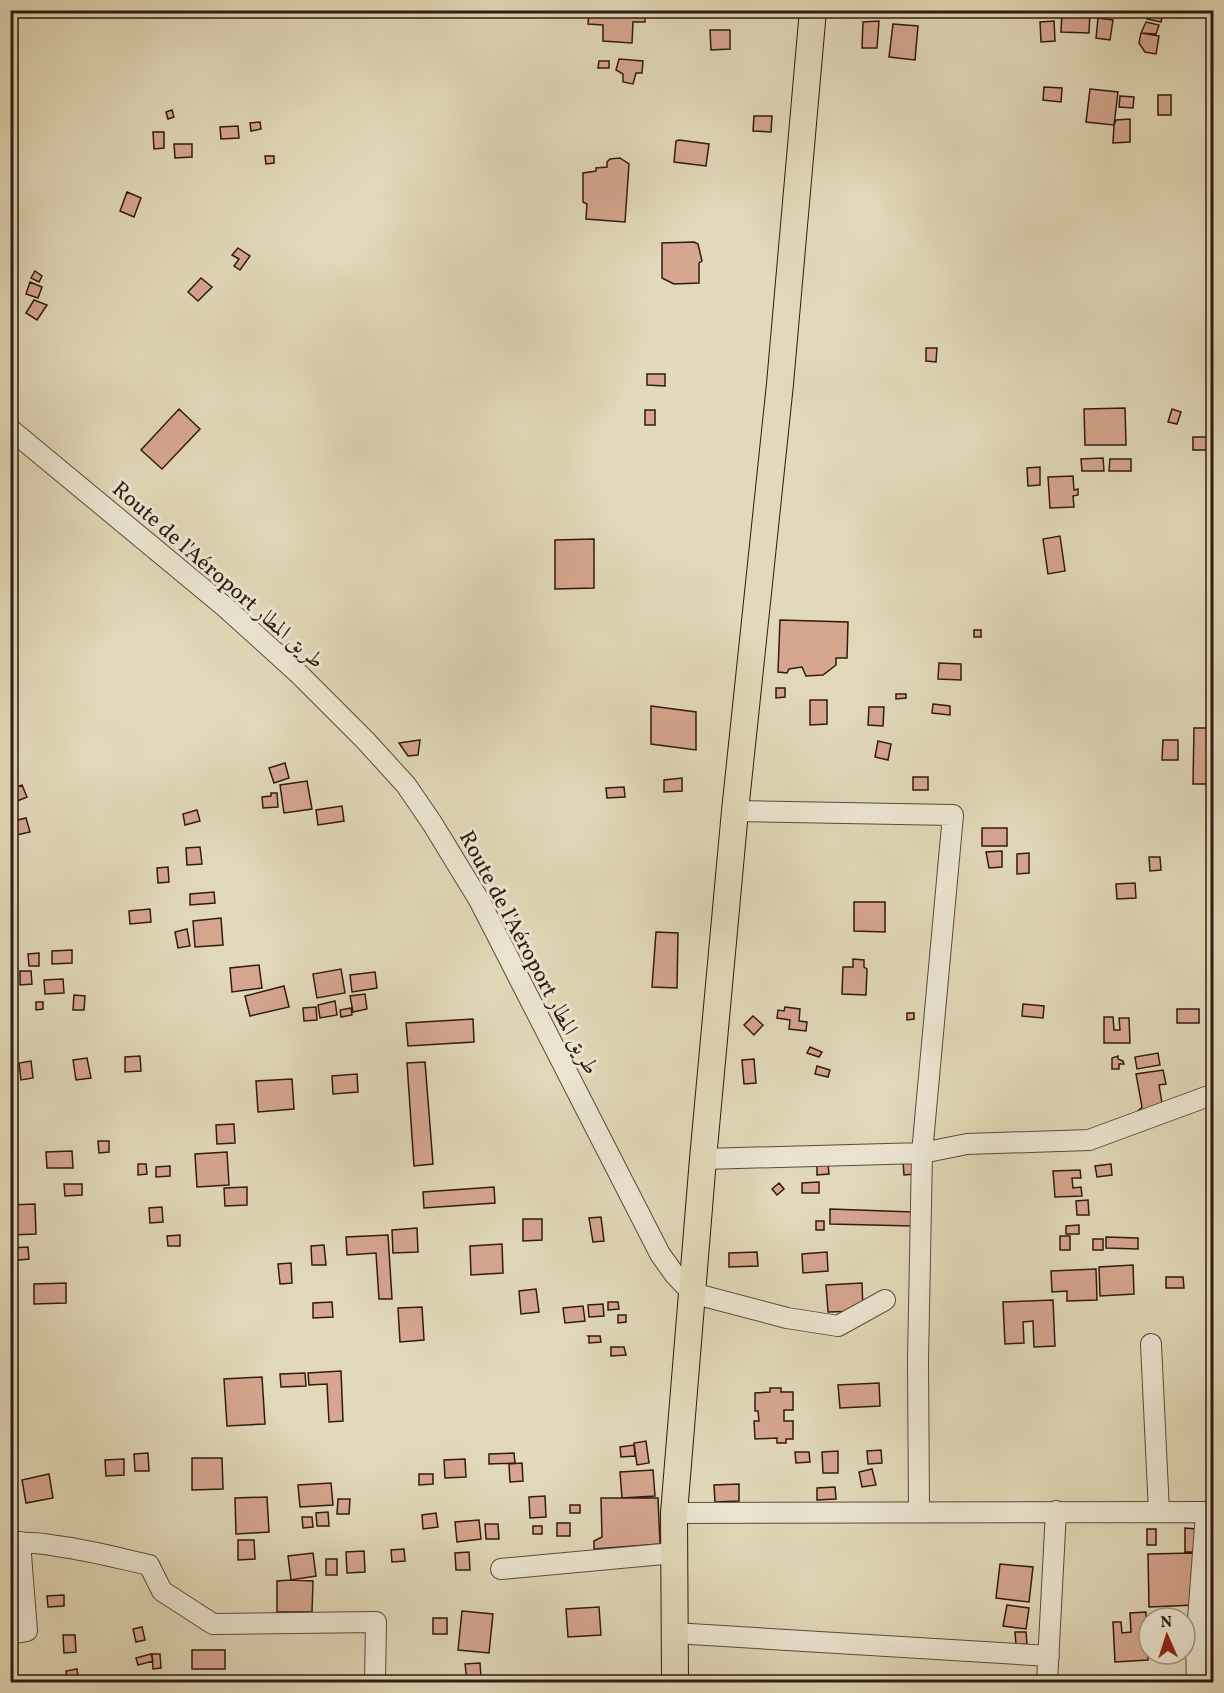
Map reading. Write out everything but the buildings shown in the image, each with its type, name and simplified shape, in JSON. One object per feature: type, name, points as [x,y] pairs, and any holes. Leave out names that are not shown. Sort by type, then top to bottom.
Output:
[{"type":"main road","points":[[675,1683],[674,1512],[703,1159],[735,811],[780,384],[813,10]]},
{"type":"street","name":"Route de l'Aéroport طريق المطار","points":[[10,429],[225,607],[333,707],[406,785],[480,900],[660,1254],[692,1293]]},
{"type":"street","points":[[735,811],[953,815],[922,1153],[918,1361],[919,1512]]},
{"type":"street","points":[[703,1159],[922,1153],[967,1144],[1089,1140],[1214,1094]]},
{"type":"street","points":[[692,1293],[787,1318],[838,1326],[885,1300]]},
{"type":"street","points":[[1151,1344],[1159,1512]]},
{"type":"street","points":[[1047,1683],[1056,1511]]},
{"type":"street","points":[[674,1512],[1210,1513],[1196,1646],[1197,1683]]},
{"type":"street","points":[[10,1634],[27,1631],[15,1543],[79,1549],[149,1565],[162,1591],[213,1624],[376,1622],[375,1683]]},
{"type":"street","points":[[501,1569],[674,1553]]},
{"type":"street","points":[[674,1633],[1049,1656]]}]
